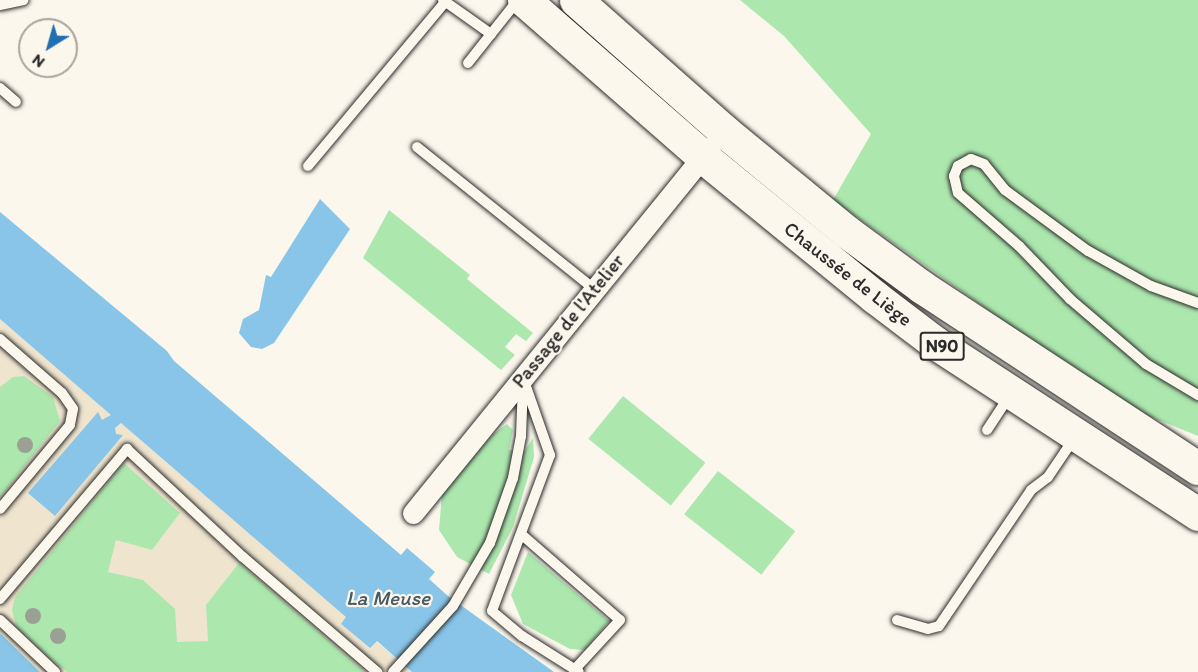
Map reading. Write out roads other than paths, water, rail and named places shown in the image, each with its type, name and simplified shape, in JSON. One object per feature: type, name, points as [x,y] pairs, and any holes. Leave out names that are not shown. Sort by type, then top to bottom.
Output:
[{"type":"main road","name":"Chaussée de Liège","points":[[524,0],[702,156],[875,297],[1012,392],[1198,514]]},
{"type":"main road","name":"Chaussée de Liège","points":[[576,0],[724,131],[847,232],[922,287],[1198,468]]},
{"type":"street","name":"Passage de l'Atelier","points":[[413,513],[724,131]]},
{"type":"lane","points":[[0,5],[23,0]]},
{"type":"lane","points":[[468,63],[518,0]]},
{"type":"lane","points":[[308,166],[444,1],[491,34]]},
{"type":"lane","points":[[0,88],[16,102]]},
{"type":"lane","points":[[417,147],[594,289]]},
{"type":"lane","points":[[1198,303],[1151,286],[1088,251],[1005,190],[984,164],[971,159],[958,166],[954,176],[958,193],[1019,246],[1070,299],[1146,364],[1198,395]]},
{"type":"lane","points":[[0,339],[62,393],[73,409],[70,425],[0,509]]},
{"type":"lane","points":[[393,672],[453,606],[490,543],[513,478],[521,436],[523,378]]},
{"type":"lane","points":[[521,534],[620,620],[577,671],[522,636],[492,611],[550,455],[523,378]]},
{"type":"lane","points":[[987,430],[1012,392]]},
{"type":"lane","points":[[897,620],[928,629],[939,626],[1031,490],[1048,477],[1077,435]]},
{"type":"lane","points":[[0,599],[127,449],[243,558],[377,672]]},
{"type":"lane","points":[[0,620],[55,672]]},
{"type":"water","points":[[320,199],[350,229],[274,343],[262,349],[251,347],[239,333],[243,319],[259,310],[266,275],[271,277]]},
{"type":"water","name":"La Meuse","points":[[0,212],[167,351],[174,361],[401,555],[407,548],[435,572],[429,579],[448,596],[554,672],[412,672],[377,641],[370,648],[341,624],[346,617],[121,423],[115,428],[116,434],[123,435],[55,516],[28,493],[98,412],[102,420],[111,415],[0,319]]},
{"type":"water","points":[[0,633],[40,672],[0,672]]}]
